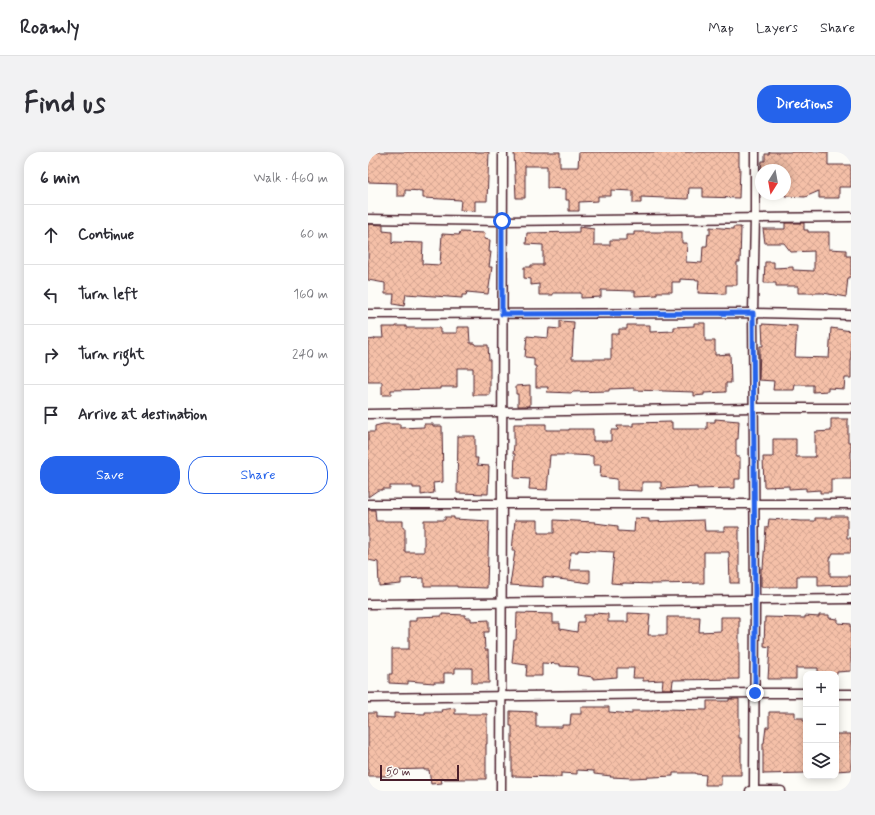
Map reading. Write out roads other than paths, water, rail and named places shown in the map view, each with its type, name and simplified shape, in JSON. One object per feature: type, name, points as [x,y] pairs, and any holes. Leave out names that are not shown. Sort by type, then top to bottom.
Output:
[{"type":"street","points":[[501,791],[503,152]]},
{"type":"street","points":[[754,791],[755,504],[753,313],[755,152]]},
{"type":"street","points":[[368,219],[502,221],[851,217]]},
{"type":"street","points":[[368,314],[753,313],[851,315]]},
{"type":"street","points":[[368,414],[503,411],[851,408]]},
{"type":"street","points":[[368,504],[851,504]]},
{"type":"street","points":[[368,604],[851,600]]},
{"type":"street","points":[[368,698],[803,693]]},
{"type":"street","points":[[839,694],[851,694]]},
{"type":"street","points":[[749,791],[781,791]]}]
